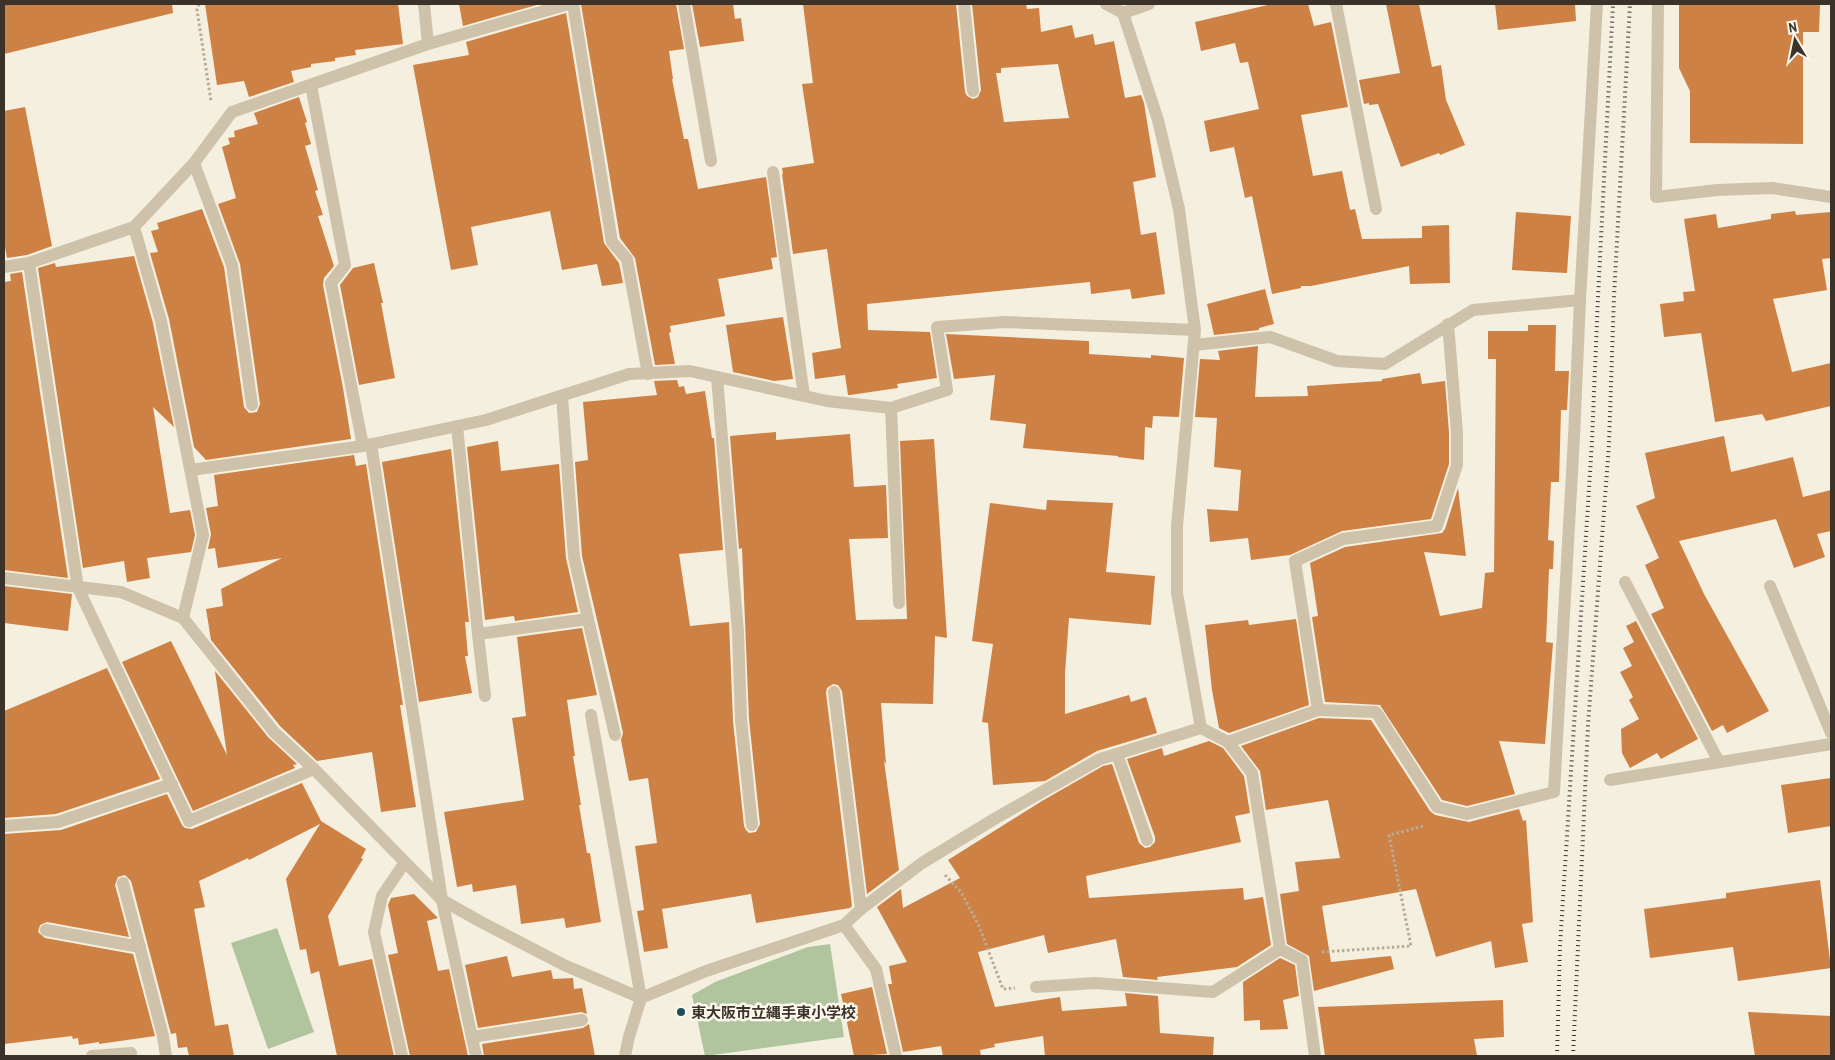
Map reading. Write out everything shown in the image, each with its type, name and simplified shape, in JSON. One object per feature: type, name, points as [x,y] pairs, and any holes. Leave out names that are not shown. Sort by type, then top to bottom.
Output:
[{"type":"street","points":[[424,4],[428,44]]},
{"type":"street","points":[[4,267],[29,262],[134,227],[194,163],[232,112],[526,10],[569,4]]},
{"type":"street","points":[[573,4],[612,242],[627,259],[648,374]]},
{"type":"street","points":[[684,4],[711,162]]},
{"type":"street","points":[[964,4],[973,91]]},
{"type":"street","points":[[1106,4],[1123,13],[1158,120],[1179,209],[1195,330],[1177,526],[1177,593],[1201,728]]},
{"type":"street","points":[[1123,13],[1149,4]]},
{"type":"street","points":[[1336,4],[1376,209]]},
{"type":"street","points":[[1228,742],[1318,710],[1376,712],[1437,807],[1467,814],[1554,792],[1597,4]]},
{"type":"street","points":[[1658,4],[1656,197],[1717,190],[1772,188],[1831,197]]},
{"type":"street","points":[[311,85],[345,265],[331,283],[367,445],[442,900],[476,1056]]},
{"type":"street","points":[[194,163],[232,265],[252,405]]},
{"type":"street","points":[[773,172],[804,396]]},
{"type":"street","points":[[134,227],[161,321],[203,536],[183,618]]},
{"type":"street","points":[[29,262],[78,588],[189,822],[314,769]]},
{"type":"street","points":[[1194,345],[1270,337],[1337,361],[1385,364],[1472,310],[1580,300]]},
{"type":"street","points":[[190,470],[367,445],[486,420],[629,374],[690,371],[827,401],[890,408],[947,390],[937,327],[1004,322],[1195,330]]},
{"type":"street","points":[[1318,710],[1295,561],[1344,539],[1437,526],[1457,465],[1457,433],[1448,324]]},
{"type":"street","points":[[717,377],[738,632],[741,720],[752,825]]},
{"type":"street","points":[[562,396],[574,557],[615,735]]},
{"type":"street","points":[[890,408],[899,603]]},
{"type":"street","points":[[457,426],[485,696]]},
{"type":"street","points":[[4,578],[121,592],[183,618],[274,732],[314,769],[442,900],[564,965],[641,998],[706,972],[844,925],[861,909],[922,862],[1100,759],[1201,728],[1228,742],[1252,773],[1280,950]]},
{"type":"street","points":[[1625,582],[1719,762]]},
{"type":"street","points":[[1770,586],[1831,733]]},
{"type":"street","points":[[478,634],[588,619]]},
{"type":"street","points":[[834,692],[861,909]]},
{"type":"street","points":[[591,715],[641,998],[625,1056]]},
{"type":"street","points":[[1610,780],[1831,744]]},
{"type":"street","points":[[1117,754],[1147,840]]},
{"type":"street","points":[[4,826],[58,822],[172,784]]},
{"type":"street","points":[[402,1056],[374,932],[382,896],[405,862]]},
{"type":"street","points":[[123,884],[163,1036],[166,1056]]},
{"type":"street","points":[[844,925],[876,969],[896,1056]]},
{"type":"street","points":[[46,930],[140,947]]},
{"type":"street","points":[[1280,950],[1302,960],[1315,1056]]},
{"type":"street","points":[[1036,987],[1094,983],[1213,992],[1280,950]]},
{"type":"street","points":[[472,1037],[582,1020]]},
{"type":"street","points":[[92,1056],[131,1053]]},
{"type":"path","points":[[199,4],[198,10],[212,105],[221,127]]},
{"type":"path","points":[[1302,960],[1308,953],[1411,946],[1389,835],[1436,822],[1437,807]]},
{"type":"path","points":[[922,862],[944,874],[961,892],[979,926],[1003,989],[1036,987]]},
{"type":"green space","points":[[277,928],[314,1032],[268,1049],[231,943]]},
{"type":"green space","points":[[830,944],[844,1037],[705,1056],[692,995],[715,982],[808,947]]},
{"type":"building","points":[[4,4],[172,4],[173,13],[4,54]]},
{"type":"building","points":[[205,4],[398,4],[403,44],[355,50],[356,55],[335,58],[335,61],[311,64],[311,67],[291,71],[294,82],[249,97],[244,81],[217,85]]},
{"type":"building","points":[[459,4],[540,4],[463,26]]},
{"type":"building","points":[[581,4],[676,4],[684,49],[669,51],[672,79],[684,139],[688,139],[698,189],[766,177],[777,257],[771,258],[773,269],[718,279],[725,316],[670,326],[671,332],[669,333],[675,364],[655,365],[635,258],[620,238]]},
{"type":"building","points":[[692,4],[733,4],[735,19],[741,18],[744,41],[700,47]]},
{"type":"building","points":[[803,4],[956,4],[965,92],[967,96],[973,99],[978,97],[981,90],[972,4],[1026,4],[1027,9],[1039,8],[1041,32],[1072,25],[1075,38],[1093,34],[1095,45],[1114,41],[1125,98],[1141,95],[1144,103],[1156,177],[1133,182],[1141,235],[1156,232],[1165,294],[1132,299],[1130,289],[1091,294],[1090,282],[867,304],[868,330],[930,332],[937,378],[897,384],[898,388],[850,395],[848,395],[845,375],[815,379],[812,353],[841,348],[827,249],[793,254],[782,174],[782,168],[814,163],[802,84],[813,83]],"holes":[[[1058,64],[1069,118],[1004,122],[996,73],[1001,73],[1001,68]]]},
{"type":"building","points":[[1272,4],[1308,4],[1314,26],[1331,22],[1348,107],[1301,115],[1313,176],[1342,171],[1350,210],[1355,209],[1362,239],[1422,238],[1422,226],[1449,225],[1450,283],[1410,284],[1409,266],[1311,286],[1301,286],[1301,288],[1272,294],[1252,196],[1245,198],[1234,147],[1210,152],[1204,121],[1259,109],[1248,62],[1240,63],[1235,43],[1201,51],[1195,22]]},
{"type":"building","points":[[1386,4],[1419,4],[1432,67],[1441,65],[1446,100],[1465,145],[1401,167],[1378,104],[1364,104],[1359,80],[1400,73]]},
{"type":"building","points":[[1495,4],[1575,4],[1576,21],[1498,30]]},
{"type":"building","points":[[1679,4],[1820,4],[1819,32],[1803,32],[1803,144],[1690,143],[1690,91],[1679,68]]},
{"type":"building","points":[[566,13],[604,243],[619,263],[623,283],[602,286],[597,264],[562,270],[550,211],[471,227],[478,265],[451,270],[413,65],[469,55],[466,42]]},
{"type":"building","points":[[299,97],[307,122],[305,123],[311,144],[305,146],[318,190],[315,191],[323,215],[318,216],[334,266],[324,278],[323,285],[351,439],[206,460],[194,447],[169,319],[150,253],[158,252],[151,231],[159,229],[157,223],[202,209],[224,267],[244,407],[249,413],[257,412],[260,404],[240,264],[218,204],[236,198],[222,147],[230,144],[228,138],[235,137],[234,131],[258,124],[254,113]]},
{"type":"building","points":[[25,107],[52,246],[27,255],[7,258],[4,242],[4,111]]},
{"type":"building","points":[[1795,211],[1796,215],[1831,212],[1831,258],[1822,259],[1827,290],[1773,299],[1792,372],[1831,363],[1831,406],[1766,421],[1762,414],[1715,422],[1701,333],[1664,337],[1660,304],[1684,301],[1683,292],[1695,291],[1684,219],[1716,214],[1718,228],[1771,219],[1771,214]]},
{"type":"building","points":[[1516,212],[1571,216],[1567,273],[1512,270]]},
{"type":"building","points":[[134,256],[153,323],[174,427],[153,407],[170,513],[190,510],[195,535],[191,552],[147,558],[150,578],[127,582],[124,561],[83,568],[38,268],[55,263],[56,267]]},
{"type":"building","points":[[374,263],[383,303],[381,303],[395,378],[359,385],[340,285],[353,268]]},
{"type":"building","points":[[22,272],[68,578],[4,570],[4,282],[11,281],[10,274]]},
{"type":"building","points":[[1265,289],[1274,324],[1259,328],[1259,330],[1214,335],[1207,304]]},
{"type":"building","points":[[783,317],[793,379],[774,381],[733,372],[726,325]]},
{"type":"building","points":[[1528,325],[1556,325],[1555,371],[1569,371],[1567,410],[1561,410],[1559,482],[1551,482],[1548,540],[1554,541],[1553,569],[1549,569],[1546,642],[1553,643],[1545,744],[1499,741],[1515,794],[1467,806],[1442,800],[1380,705],[1325,702],[1312,617],[1318,616],[1310,563],[1345,547],[1442,533],[1458,488],[1466,556],[1424,552],[1440,616],[1482,608],[1485,573],[1494,572],[1496,359],[1488,359],[1488,331],[1528,331]]},
{"type":"building","points":[[946,334],[1089,341],[1089,354],[1151,358],[1151,355],[1184,358],[1179,417],[1153,416],[1152,428],[1145,427],[1144,460],[1023,448],[1026,424],[990,420],[995,375],[954,379]]},
{"type":"building","points":[[1258,346],[1255,397],[1308,396],[1307,386],[1382,381],[1382,379],[1420,373],[1422,384],[1445,381],[1449,464],[1431,519],[1342,531],[1290,555],[1251,560],[1248,538],[1210,542],[1207,509],[1238,511],[1241,470],[1214,467],[1217,418],[1195,417],[1200,359],[1220,360],[1218,351]]},
{"type":"building","points":[[677,380],[679,387],[684,386],[686,394],[705,391],[712,438],[714,438],[723,550],[679,554],[690,626],[729,622],[733,721],[744,826],[749,833],[756,832],[760,824],[749,719],[742,548],[739,549],[730,436],[776,432],[776,440],[850,434],[854,487],[886,485],[888,538],[849,539],[856,620],[907,619],[900,441],[934,439],[947,638],[935,636],[933,704],[881,703],[886,764],[884,761],[899,870],[867,894],[842,691],[838,685],[833,684],[827,688],[826,693],[852,906],[850,908],[756,923],[751,894],[662,909],[668,948],[644,952],[637,911],[644,910],[635,846],[657,843],[648,778],[629,781],[621,740],[623,733],[582,556],[575,462],[588,460],[583,402],[657,395],[654,381]]},
{"type":"building","points":[[1724,436],[1731,472],[1793,457],[1803,497],[1831,490],[1831,531],[1817,534],[1825,557],[1794,568],[1776,519],[1679,541],[1704,594],[1769,711],[1727,733],[1723,725],[1712,731],[1651,614],[1664,608],[1645,565],[1659,558],[1636,506],[1655,498],[1645,453]]},
{"type":"building","points":[[498,441],[501,471],[559,464],[566,558],[578,612],[515,621],[514,616],[485,620],[467,447]]},
{"type":"building","points":[[451,449],[469,622],[465,622],[468,656],[465,656],[472,693],[419,702],[382,462]]},
{"type":"building","points":[[354,455],[356,466],[366,464],[403,705],[400,705],[416,807],[381,812],[372,752],[317,761],[280,726],[211,640],[206,609],[223,606],[221,589],[282,558],[218,568],[215,548],[208,549],[211,534],[206,508],[218,506],[214,475]]},
{"type":"building","points":[[1047,500],[1113,503],[1106,572],[1155,576],[1151,625],[1069,618],[1065,673],[1065,714],[1129,695],[1131,702],[1146,697],[1157,733],[1097,751],[1045,781],[993,785],[988,723],[982,722],[993,644],[972,641],[990,503],[1046,510]]},
{"type":"building","points":[[4,586],[72,594],[68,631],[4,623]]},
{"type":"building","points":[[1296,619],[1309,705],[1229,733],[1219,728],[1212,690],[1205,625],[1248,620],[1249,625]]},
{"type":"building","points":[[1636,621],[1698,739],[1661,759],[1657,753],[1630,768],[1622,753],[1621,729],[1639,719],[1629,700],[1633,697],[1620,672],[1632,666],[1623,648],[1634,642],[1626,626]]},
{"type":"building","points":[[582,628],[597,695],[567,700],[581,805],[579,805],[587,853],[590,853],[601,922],[566,928],[564,918],[521,924],[516,885],[473,892],[472,884],[457,887],[444,812],[524,800],[512,718],[526,716],[517,637]]},
{"type":"building","points":[[171,641],[227,755],[215,671],[268,737],[297,764],[293,765],[295,768],[193,811],[122,662]]},
{"type":"building","points":[[107,668],[160,779],[56,814],[4,818],[4,711]]},
{"type":"building","points":[[1319,718],[1371,720],[1430,811],[1435,815],[1469,822],[1519,809],[1523,821],[1526,820],[1533,922],[1522,924],[1528,962],[1495,968],[1491,941],[1436,957],[1416,889],[1322,906],[1331,962],[1391,956],[1394,969],[1314,991],[1309,956],[1287,944],[1280,894],[1299,891],[1295,862],[1340,858],[1328,800],[1266,810],[1260,771],[1241,746]]},
{"type":"building","points":[[1209,741],[1223,748],[1244,776],[1250,813],[1235,816],[1241,842],[1086,876],[1089,898],[1243,888],[1244,900],[1263,897],[1271,945],[1237,967],[1157,977],[1158,980],[1123,977],[1116,939],[1048,953],[1044,935],[978,952],[995,1007],[1060,997],[1062,1011],[1127,1006],[1125,993],[1158,996],[1160,1033],[1214,1037],[1213,1056],[1045,1056],[1043,1036],[994,1044],[995,1047],[980,1050],[981,1056],[943,1056],[941,1046],[903,1052],[888,984],[892,984],[889,966],[907,962],[877,907],[901,889],[903,908],[960,878],[948,860],[1042,801],[1103,766],[1112,764],[1139,843],[1145,848],[1150,847],[1155,842],[1155,837],[1127,759],[1162,748],[1164,756]]},
{"type":"building","points":[[1831,778],[1831,826],[1788,833],[1781,785]]},
{"type":"building","points":[[302,783],[321,821],[366,849],[361,858],[363,859],[328,916],[339,966],[372,959],[394,1056],[337,1056],[319,971],[311,974],[306,949],[300,950],[286,879],[320,824],[249,860],[248,858],[199,881],[205,907],[194,909],[215,1026],[228,1024],[234,1056],[189,1056],[187,1047],[178,1048],[176,1033],[171,1034],[131,881],[125,875],[118,877],[115,885],[129,937],[47,922],[40,925],[38,932],[45,938],[133,954],[155,1036],[99,1044],[99,1042],[79,1045],[78,1038],[73,1039],[72,1036],[4,1044],[4,834],[61,830],[167,794],[182,825],[185,828],[192,829]]},
{"type":"building","points":[[1820,880],[1831,968],[1738,981],[1733,947],[1650,958],[1644,909],[1726,898],[1726,893]]},
{"type":"building","points":[[414,894],[438,918],[427,921],[438,971],[449,969],[468,1056],[410,1056],[388,955],[398,953],[388,905],[391,898]]},
{"type":"building","points":[[507,956],[512,977],[551,970],[553,979],[573,978],[574,989],[582,988],[587,1014],[581,1012],[478,1028],[465,965]]},
{"type":"building","points":[[1280,958],[1295,965],[1299,996],[1283,1000],[1288,1029],[1260,1030],[1260,1020],[1244,1021],[1243,982]]},
{"type":"building","points":[[872,987],[887,1054],[854,1056],[841,994]]},
{"type":"building","points":[[1503,1000],[1504,1037],[1474,1039],[1477,1056],[1325,1056],[1318,1007]]},
{"type":"building","points":[[1748,1012],[1831,1016],[1830,1056],[1755,1056]]},
{"type":"building","points":[[589,1024],[595,1056],[484,1056],[482,1044],[583,1028]]},
{"type":"railway","points":[[1557,1056],[1560,946],[1592,441],[1613,4]]},
{"type":"railway","points":[[1573,1056],[1588,725],[1609,444],[1614,296],[1630,4]]},
{"type":"place","name":"東大阪市立縄手東小学校","points":[[681,1012]]}]
